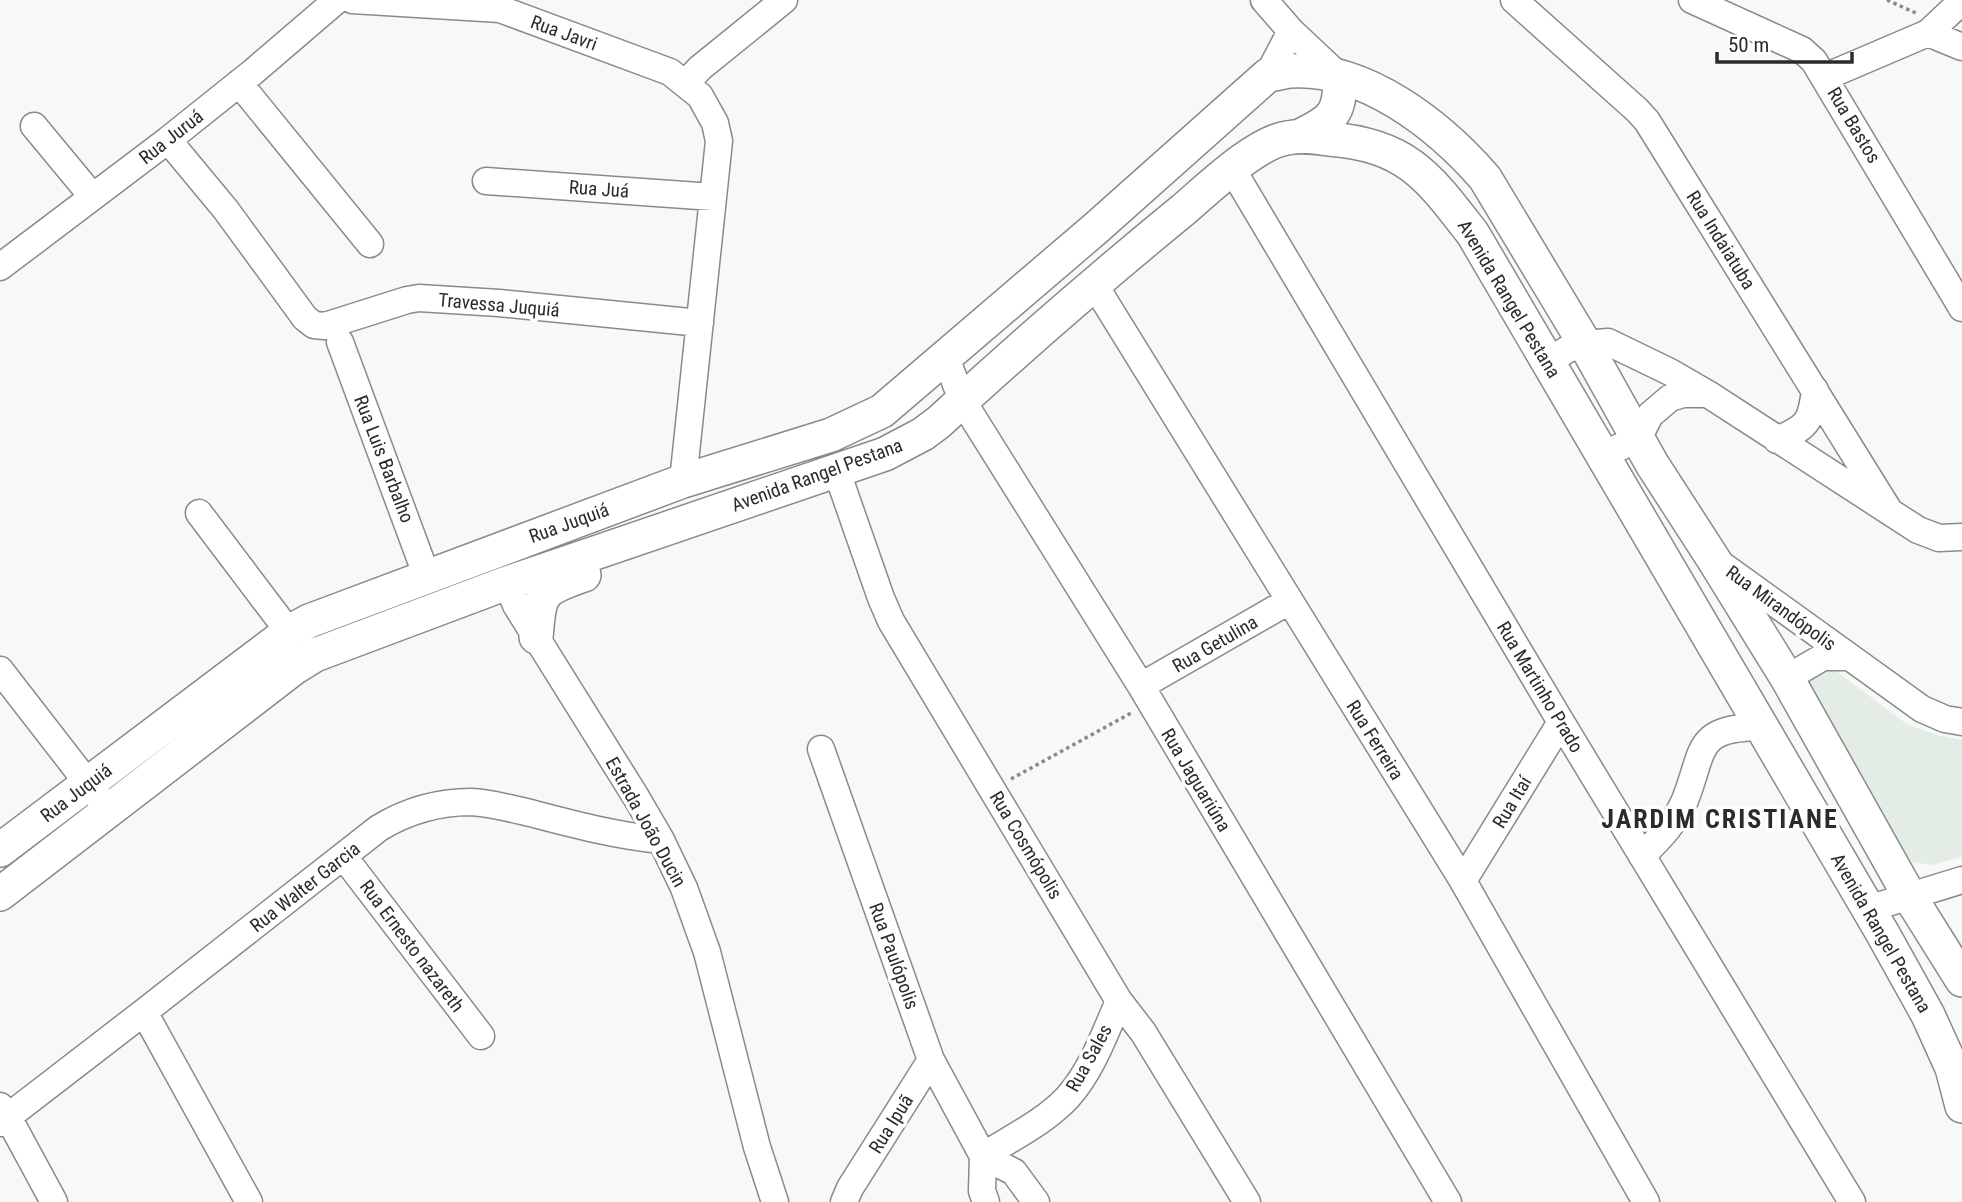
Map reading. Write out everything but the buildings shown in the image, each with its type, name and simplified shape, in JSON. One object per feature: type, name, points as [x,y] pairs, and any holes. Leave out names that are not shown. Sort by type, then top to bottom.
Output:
[{"type":"main road","points":[[1268,75],[1289,71],[1340,77],[1368,87],[1392,100],[1442,135],[1466,156],[1485,178],[1585,344],[1652,464],[1787,678],[1910,897],[1962,980]]},
{"type":"main road","name":"Avenida Rangel Pestana","points":[[683,481],[831,435],[882,411],[1095,229],[1268,75]]},
{"type":"main road","points":[[1300,136],[1324,125],[1333,116],[1340,97],[1340,77]]},
{"type":"main road","name":"Avenida Rangel Pestana","points":[[657,533],[837,472],[885,454],[923,434],[1094,284],[1232,169],[1270,142],[1300,136],[1346,140],[1382,149],[1410,163],[1436,186],[1473,234],[1928,1015],[1952,1068],[1962,1105]]},
{"type":"main road","points":[[536,637],[538,609],[544,595],[552,586],[612,566],[657,533],[677,510],[683,481]]},
{"type":"main road","name":"Rua Juquiá","points":[[0,850],[289,632],[309,621],[683,481]]},
{"type":"main road","name":"Rua Juquiá","points":[[0,894],[294,667],[315,655],[507,583],[657,533]]},
{"type":"main road","points":[[507,583],[510,556],[528,537]]},
{"type":"street","name":"Rua Juruá","points":[[0,267],[239,83],[337,0]]},
{"type":"street","name":"Rua Javri","points":[[352,0],[504,5],[670,72],[685,84]]},
{"type":"street","points":[[683,481],[719,141],[715,122],[700,96],[685,84],[700,68],[784,0]]},
{"type":"street","points":[[1264,0],[1291,31],[1340,77]]},
{"type":"street","name":"Rua Indaiatuba","points":[[1514,0],[1647,121],[1890,512]]},
{"type":"street","name":"Rua Bastos","points":[[1692,0],[1802,50],[1814,61],[1962,308]]},
{"type":"street","points":[[1825,77],[1934,28],[1962,1]]},
{"type":"street","points":[[1934,28],[1962,47]]},
{"type":"street","points":[[1268,75],[1291,31]]},
{"type":"street","points":[[239,83],[370,244]]},
{"type":"street","points":[[34,126],[92,196]]},
{"type":"street","name":"Travessa Juquiá","points":[[167,140],[226,210],[304,318],[314,325],[325,326],[419,298],[499,303],[700,323]]},
{"type":"street","name":"Rua Martinho Prado","points":[[1232,169],[1561,722],[1852,1202]]},
{"type":"street","name":"Rua Juá","points":[[486,181],[713,197]]},
{"type":"street","name":"Rua Ferreira","points":[[1094,284],[1463,881],[1636,1199]]},
{"type":"street","name":"Rua Luis Barbalho","points":[[340,342],[427,577]]},
{"type":"street","points":[[1548,364],[1568,349],[1608,342],[1708,394],[1918,530],[1939,538],[1962,537]]},
{"type":"street","name":"Rua Jaguariúna","points":[[946,358],[962,400],[1145,694],[1448,1202]]},
{"type":"street","points":[[1777,439],[1806,424],[1813,409],[1815,390]]},
{"type":"street","points":[[1602,455],[1638,439],[1650,415],[1670,398],[1683,394],[1708,394]]},
{"type":"street","points":[[1811,461],[1829,449],[1839,430]]},
{"type":"street","name":"Rua Cosmópolis","points":[[837,472],[891,621],[1119,1001],[1143,1032],[1247,1202]]},
{"type":"street","points":[[199,513],[289,632]]},
{"type":"street","name":"Rua Mirandópolis","points":[[1714,560],[1922,709],[1945,719],[1962,722]]},
{"type":"street","name":"Estrada João Ducin","points":[[507,583],[516,605],[661,840],[684,888],[707,952],[757,1147],[775,1202]]},
{"type":"street","name":"Rua Getulina","points":[[1145,694],[1289,601]]},
{"type":"street","name":"Rua Mirandópolis","points":[[1787,678],[1823,657],[1847,657]]},
{"type":"street","points":[[0,670],[109,811]]},
{"type":"street","name":"Rua Itaí","points":[[1463,881],[1561,722]]},
{"type":"street","points":[[1642,856],[1662,836],[1684,802],[1702,749],[1711,737],[1743,727],[1760,727]]},
{"type":"street","name":"Rua Paulópolis","points":[[821,749],[931,1060],[983,1156]]},
{"type":"street","name":"Rua Walter Garcia","points":[[3,1115],[144,1013],[379,828],[410,812],[441,804],[471,802],[623,836],[661,840]]},
{"type":"street","name":"Rua Ernesto nazareth","points":[[344,857],[481,1036]]},
{"type":"street","points":[[1868,909],[1962,880]]},
{"type":"street","name":"Rua Sales","points":[[983,1156],[1048,1115],[1068,1097],[1085,1072],[1119,1001]]},
{"type":"street","points":[[144,1013],[249,1202]]},
{"type":"street","name":"Rua Ipuã","points":[[826,1202],[847,1195],[931,1060]]},
{"type":"street","points":[[3,1115],[54,1202]]},
{"type":"street","points":[[986,1202],[982,1191],[983,1156],[1014,1172],[1036,1202]]},
{"type":"path","points":[[1887,0],[1934,28]]},
{"type":"path","points":[[992,790],[1145,694]]},
{"type":"shaded area","points":[[1829,669],[1836,671],[1908,725],[1962,740],[1962,857],[1931,865],[1913,862],[1906,857],[1808,682],[1811,676]]},
{"type":"district","name":"JARDIM CRISTIANE","points":[[1720,819]]}]
